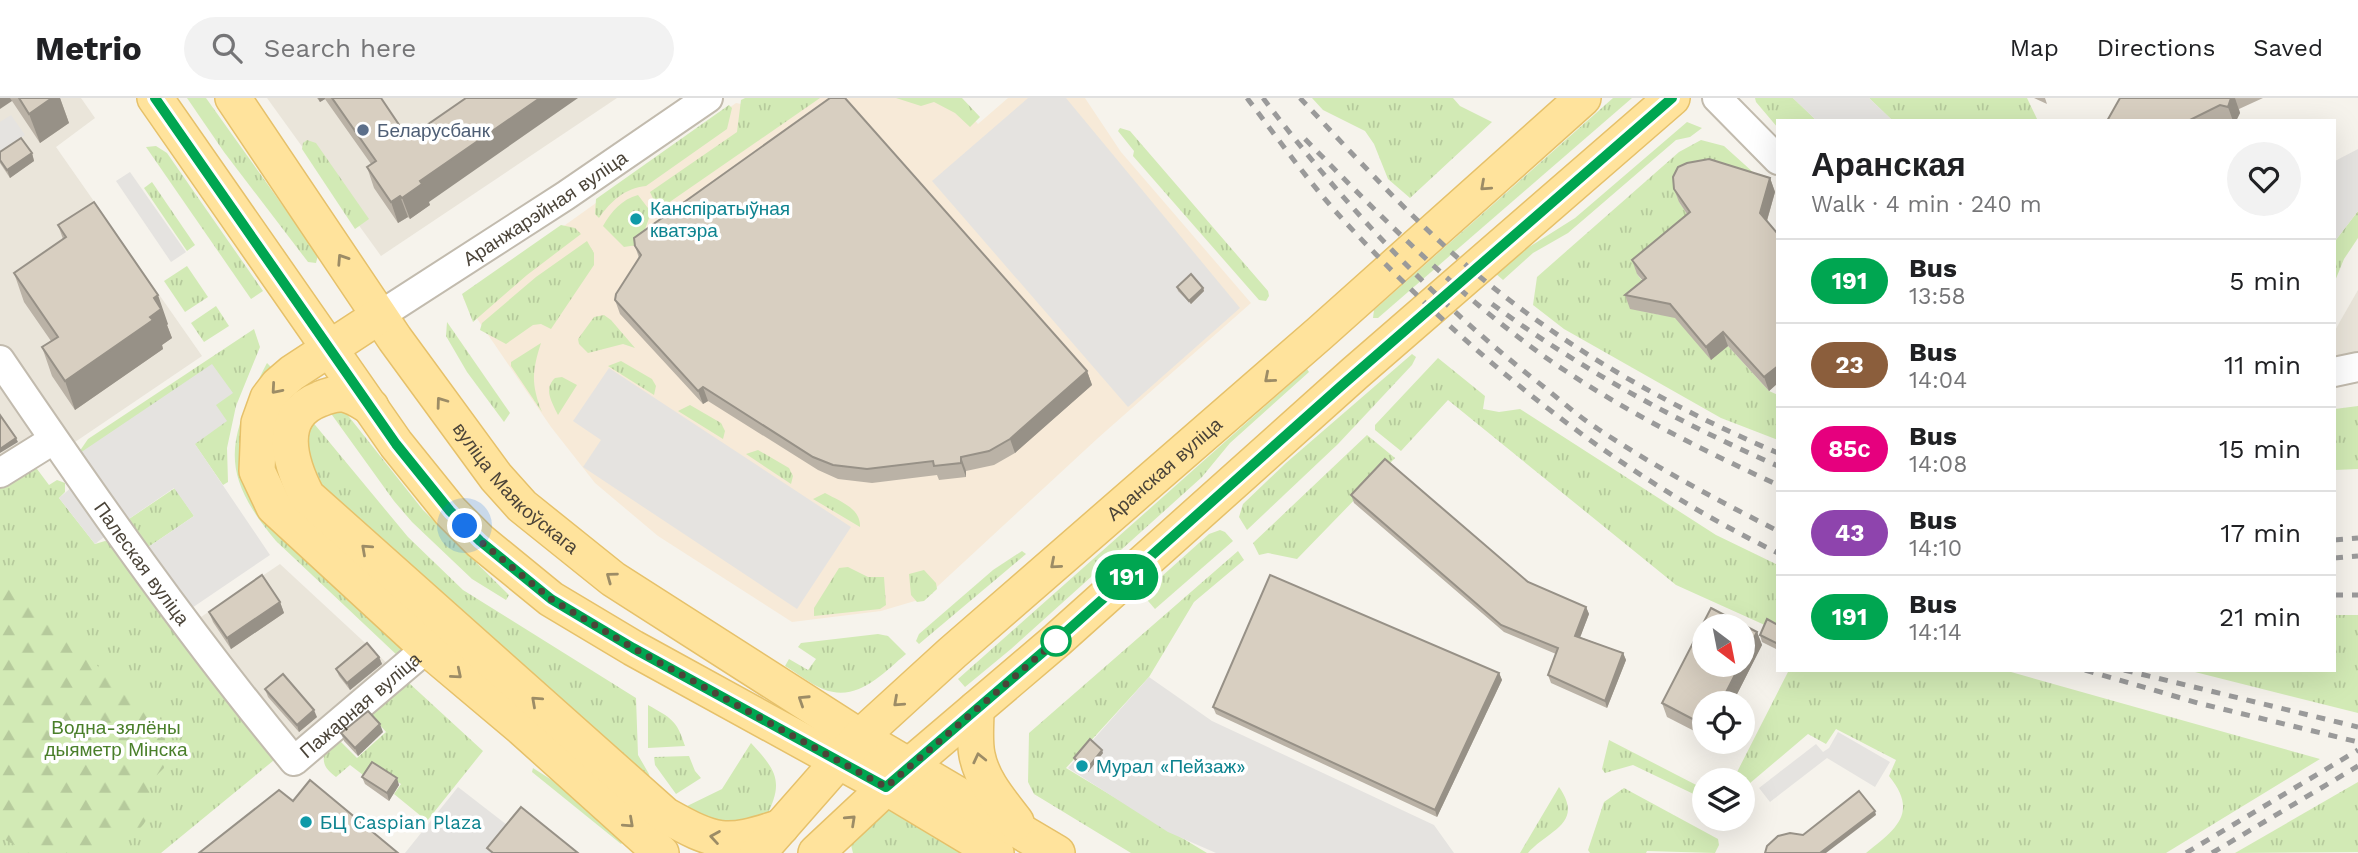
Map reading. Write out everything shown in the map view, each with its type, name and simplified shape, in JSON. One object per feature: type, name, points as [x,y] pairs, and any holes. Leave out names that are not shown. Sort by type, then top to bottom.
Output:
[{"type":"main road","name":"вуліца Маякоўскага","points":[[155,98],[396,444],[450,511],[480,541],[551,599],[633,648],[849,749],[897,777]]},
{"type":"main road","name":"вуліца Маякоўскага","points":[[233,98],[379,316],[496,477],[522,506],[613,579],[849,749]]},
{"type":"main road","name":"Аранская вуліца","points":[[758,853],[849,749],[963,644],[1320,333],[1583,98]]},
{"type":"main road","points":[[816,853],[897,777],[1672,98]]},
{"type":"main road","points":[[379,316],[292,373],[268,398],[259,423],[257,471],[274,507],[427,648],[543,746],[661,853]]},
{"type":"main road","points":[[1320,333],[1354,374]]},
{"type":"main road","points":[[371,407],[352,396],[334,393],[312,402],[293,422],[290,435],[294,470],[307,496],[665,815],[702,835],[724,839],[745,839],[781,827]]},
{"type":"main road","points":[[976,709],[976,752],[980,767],[990,788],[1027,836]]},
{"type":"main road","points":[[897,777],[1027,836],[1057,853]]},
{"type":"main road","points":[[897,777],[996,853]]},
{"type":"street","name":"Аранжарэйная вуліца","points":[[379,316],[565,196],[708,98]]},
{"type":"street","points":[[1717,98],[1776,158]]},
{"type":"street","name":"Палеская вуліца","points":[[0,359],[53,440],[241,697],[294,761]]},
{"type":"street","points":[[2336,372],[2358,367]]},
{"type":"street","points":[[0,473],[53,440]]},
{"type":"street","name":"Пажарная вуліца","points":[[294,761],[427,648]]},
{"type":"shaded area","points":[[0,98],[81,98],[95,118],[56,147],[202,356],[75,442],[41,444],[0,468]]},
{"type":"shaded area","points":[[267,98],[617,98],[381,256]]},
{"type":"shaded area","points":[[817,98],[955,98],[978,124],[1008,98],[1085,98],[1121,152],[1251,303],[1098,438],[925,598],[881,611],[792,622],[658,536],[595,483],[551,427],[463,298],[736,103],[784,113]]},
{"type":"shaded area","points":[[1028,98],[1066,98],[1240,308],[1128,407],[932,181]]},
{"type":"shaded area","points":[[1793,98],[1869,98],[1891,119],[1815,119]]},
{"type":"shaded area","points":[[11,115],[25,135],[0,151],[0,122]]},
{"type":"shaded area","points":[[2358,149],[2358,211],[2336,240],[2336,160]]},
{"type":"shaded area","points":[[130,172],[186,252],[171,262],[116,181]]},
{"type":"shaded area","points":[[2358,290],[2358,351],[2336,358],[2336,328]]},
{"type":"shaded area","points":[[212,364],[233,393],[216,405],[227,421],[195,444],[270,555],[183,614],[141,552],[194,516],[174,488],[123,523],[77,455]]},
{"type":"shaded area","points":[[609,368],[851,527],[797,609],[583,467],[601,440],[573,421]]},
{"type":"shaded area","points":[[72,487],[108,534],[95,544],[59,498]]},
{"type":"shaded area","points":[[280,564],[389,665],[294,748],[195,621]]},
{"type":"shaded area","points":[[1149,677],[1212,721],[1434,825],[1454,853],[1216,853],[1168,832],[1068,768]]},
{"type":"shaded area","points":[[1838,732],[1890,762],[1875,787],[1827,758],[1770,802],[1759,788],[1816,744],[1823,752],[1829,748]]},
{"type":"shaded area","points":[[458,787],[516,832],[499,853],[405,853]]},
{"type":"green space","points":[[187,98],[206,98],[318,255],[316,263],[308,262],[224,152]]},
{"type":"green space","points":[[820,98],[661,208],[657,207],[650,192],[737,132],[741,100]]},
{"type":"green space","points":[[896,98],[962,98],[980,117],[970,127],[955,113],[934,102],[921,106]]},
{"type":"green space","points":[[1312,98],[1453,98],[1460,106],[1492,122],[1410,198],[1388,179],[1374,144],[1365,131],[1323,110]]},
{"type":"green space","points":[[1613,98],[1632,98],[1378,318],[1373,318],[1374,310]]},
{"type":"green space","points":[[1755,98],[1793,98],[1815,119],[1776,119],[1776,126]]},
{"type":"green space","points":[[1869,98],[2027,98],[2037,119],[1891,119]]},
{"type":"green space","points":[[729,105],[732,108],[727,129],[646,186],[631,189],[619,196],[599,218],[595,214],[596,199]]},
{"type":"green space","points":[[1687,122],[1702,128],[1690,137],[1676,140],[1568,233],[1533,253],[1503,280],[1495,273],[1526,249],[1575,218]]},
{"type":"green space","points":[[1120,128],[1130,131],[1268,291],[1266,301],[1259,300],[1133,156],[1134,151],[1118,131]]},
{"type":"green space","points":[[307,140],[316,143],[369,219],[355,229],[302,149]]},
{"type":"green space","points":[[1701,140],[1724,146],[1775,192],[1679,202],[1695,225],[1637,274],[1650,291],[1636,307],[1638,310],[1661,315],[1665,307],[1728,346],[1769,391],[1776,394],[1776,439],[1721,418],[1564,329],[1533,305],[1537,277],[1679,152]]},
{"type":"green space","points":[[156,146],[167,153],[263,291],[251,299],[146,147]]},
{"type":"green space","points":[[152,182],[195,245],[187,251],[144,188]]},
{"type":"green space","points":[[638,195],[651,212],[637,245],[624,247],[603,226],[618,207]]},
{"type":"green space","points":[[2358,211],[2358,238],[2344,259],[2336,279],[2336,240]]},
{"type":"green space","points":[[561,225],[575,228],[581,234],[527,275],[473,322],[462,294]]},
{"type":"green space","points":[[587,241],[594,253],[594,265],[551,329],[541,324],[533,325],[506,344],[480,330],[482,323],[536,277]]},
{"type":"green space","points":[[187,266],[208,297],[185,312],[164,281]]},
{"type":"green space","points":[[216,306],[229,326],[204,342],[191,323]]},
{"type":"green space","points":[[604,315],[635,348],[623,344],[588,353],[579,344],[578,339],[594,317]]},
{"type":"green space","points":[[447,322],[510,413],[504,422],[467,372],[446,336]]},
{"type":"green space","points":[[254,329],[260,347],[236,406],[227,448],[228,482],[223,485],[194,443],[77,455],[88,439]]},
{"type":"green space","points":[[541,343],[534,377],[542,412],[511,366],[511,362]]},
{"type":"green space","points":[[1412,354],[1416,357],[1412,365],[1338,444],[1247,530],[1239,517],[1243,504],[1286,463]]},
{"type":"green space","points":[[1438,358],[1485,396],[1483,409],[1499,412],[1520,409],[1716,535],[1776,564],[1776,630],[1755,621],[1755,614],[1740,614],[1676,585],[1448,400],[1401,451],[1375,430],[1375,425]]},
{"type":"green space","points":[[621,361],[652,379],[656,386],[654,395],[608,366]]},
{"type":"green space","points":[[267,363],[271,367],[248,411],[241,448],[400,642],[403,650],[399,657],[276,541],[244,494],[237,474],[237,434]]},
{"type":"green space","points":[[1307,369],[1309,372],[1230,443],[1202,477],[965,687],[958,679]]},
{"type":"green space","points":[[562,377],[577,385],[558,415],[549,391],[551,382]]},
{"type":"green space","points":[[690,405],[721,423],[725,431],[723,439],[678,411]]},
{"type":"green space","points":[[2358,406],[2358,469],[2336,470],[2336,409]]},
{"type":"green space","points":[[327,408],[337,408],[346,413],[423,510],[509,595],[506,600],[472,579],[412,522]]},
{"type":"green space","points":[[311,420],[408,537],[463,590],[636,698],[638,755],[649,774],[651,784],[318,486],[303,449]]},
{"type":"green space","points":[[1367,435],[1395,458],[1297,559],[1268,553],[1259,555],[1253,543]]},
{"type":"green space","points":[[758,450],[789,468],[793,476],[791,484],[746,454]]},
{"type":"green space","name":"Водна-зялёны дыяметр Мінска","points":[[24,468],[37,469],[49,485],[57,480],[65,483],[65,492],[59,498],[95,544],[113,542],[279,756],[161,853],[0,853],[0,484]]},
{"type":"green space","points":[[175,488],[194,516],[141,552],[123,523]]},
{"type":"green space","points":[[825,493],[853,510],[860,527],[813,499]]},
{"type":"green space","points":[[1220,530],[1233,541],[1155,609],[1142,594],[1209,534]]},
{"type":"green space","points":[[1022,551],[1026,554],[919,644],[916,641],[919,634],[993,570]]},
{"type":"green space","points":[[1238,551],[1244,560],[1194,602],[1149,677],[1066,768],[1207,853],[1131,853],[1034,794],[1028,782],[1029,733]]},
{"type":"green space","points":[[848,567],[868,577],[884,577],[886,605],[880,609],[814,616],[814,608],[839,568]]},
{"type":"green space","points":[[924,570],[936,583],[937,589],[924,601],[917,602],[911,595],[909,574]]},
{"type":"green space","points":[[23,584],[52,621],[88,652],[101,671],[130,684],[162,721],[165,740],[164,768],[148,784],[150,803],[143,826],[138,830],[125,829],[121,838],[93,851],[94,853],[29,853],[0,837],[0,587]]},
{"type":"green space","points":[[2336,615],[2358,615],[2358,713],[2195,672],[2336,672]]},
{"type":"green space","points":[[878,634],[888,636],[906,654],[878,678],[858,689],[835,692],[823,689],[785,666],[789,659],[808,670],[816,659],[798,647],[801,643]]},
{"type":"green space","points":[[1788,672],[2011,672],[2320,759],[2166,853],[1866,853],[1894,828],[1903,810],[1898,789],[1889,776],[1896,760],[1836,729],[1826,744],[1808,734],[1755,779],[1755,768],[1739,768],[1746,754],[1755,754],[1755,737]]},
{"type":"green space","points":[[409,683],[483,751],[427,821],[394,794],[401,784],[374,767],[367,778],[350,765],[336,777],[324,763],[325,752],[340,741],[357,758],[386,732],[371,715]]},
{"type":"green space","points":[[648,705],[672,721],[685,746],[648,748]]},
{"type":"green space","points":[[1609,740],[1692,783],[1692,793],[1633,765],[1605,773],[1602,769]]},
{"type":"green space","points":[[751,743],[767,761],[775,777],[775,795],[766,817],[731,826],[679,810],[722,789]]},
{"type":"green space","points":[[689,756],[701,778],[676,794],[655,765],[654,757]]},
{"type":"green space","points":[[533,768],[583,800],[626,839],[621,844],[532,772]]},
{"type":"green space","points":[[2358,782],[2358,852],[2235,853]]},
{"type":"green space","points":[[1559,787],[1566,800],[1566,818],[1528,853],[1520,853]]},
{"type":"green space","points":[[1624,788],[1692,825],[1692,831],[1703,831],[1718,839],[1719,845],[1715,853],[1590,853],[1588,850],[1604,802]]},
{"type":"green space","points":[[890,806],[966,853],[853,853],[851,845],[859,828]]},
{"type":"building","points":[[19,98],[52,98],[29,114]]},
{"type":"building","points":[[332,98],[381,98],[408,138],[466,98],[540,98],[420,181],[422,184],[402,198],[400,196],[391,202],[367,167],[376,161]]},
{"type":"building","points":[[830,98],[845,98],[1087,371],[1010,439],[989,451],[961,457],[961,463],[934,466],[933,461],[867,469],[833,465],[813,457],[703,387],[698,391],[615,300],[616,294],[641,255],[635,246],[634,238]]},
{"type":"building","points":[[2120,98],[2231,98],[2228,107],[2220,105],[2192,119],[2108,119]]},
{"type":"building","points":[[21,138],[32,153],[7,170],[0,160],[0,152]]},
{"type":"building","points":[[1709,159],[1770,178],[1760,213],[1776,232],[1776,368],[1764,377],[1723,332],[1706,347],[1670,304],[1625,295],[1646,278],[1632,260],[1690,212],[1674,189],[1673,177],[1678,167]]},
{"type":"building","points":[[94,202],[158,295],[154,298],[161,309],[150,317],[153,320],[65,381],[42,347],[58,337],[14,273],[66,237],[58,225]]},
{"type":"building","points":[[1191,274],[1203,288],[1189,301],[1177,287]]},
{"type":"building","points":[[0,415],[16,438],[0,449]]},
{"type":"building","points":[[1385,459],[1528,582],[1586,607],[1575,636],[1623,653],[1605,701],[1548,675],[1558,648],[1501,625],[1351,495]]},
{"type":"building","points":[[262,575],[280,602],[227,638],[209,612]]},
{"type":"building","points":[[1270,575],[1499,673],[1435,810],[1213,707]]},
{"type":"building","points":[[1711,608],[1722,614],[1708,614]]},
{"type":"building","points":[[1767,619],[1776,624],[1776,643],[1760,635]]},
{"type":"building","points":[[367,643],[379,657],[347,683],[336,669]]},
{"type":"building","points":[[1692,645],[1692,677],[1734,677],[1727,691],[1692,691],[1692,719],[1662,703]]},
{"type":"building","points":[[283,674],[314,710],[297,725],[265,689]]},
{"type":"building","points":[[368,711],[380,724],[355,748],[341,733]]},
{"type":"building","points":[[1090,739],[1102,750],[1087,769],[1074,758]]},
{"type":"building","points":[[372,762],[397,778],[387,793],[362,777]]},
{"type":"building","name":"БЦ Caspian Plaza","points":[[310,780],[398,853],[199,853],[279,790],[293,801]]},
{"type":"building","points":[[1859,791],[1875,811],[1820,853],[1765,853],[1767,846],[1778,836],[1790,833],[1803,835]]},
{"type":"building","points":[[521,807],[578,853],[493,853],[487,848]]},
{"type":"railway","points":[[1247,98],[1346,223],[1393,272],[1494,365],[1547,408],[1659,486],[1776,552]]},
{"type":"railway","points":[[1263,98],[1325,175],[1390,248],[1424,283],[1497,349],[1582,418],[1620,443],[1686,483],[1776,530]]},
{"type":"railway","points":[[1300,98],[1429,232],[1524,311],[1564,339],[1647,389],[1776,452]]},
{"type":"railway","points":[[1305,139],[1450,281],[1545,357],[1659,426],[1776,484]]},
{"type":"railway","points":[[1492,304],[1560,351],[1630,393],[1776,465]]},
{"type":"railway","points":[[2336,540],[2358,538]]},
{"type":"railway","points":[[2336,558],[2358,556]]},
{"type":"railway","points":[[2336,595],[2358,595]]},
{"type":"railway","points":[[2092,672],[2198,703],[2358,742]]},
{"type":"railway","points":[[2132,672],[2358,727]]},
{"type":"railway","points":[[2186,853],[2358,750]]},
{"type":"railway","points":[[2212,853],[2358,766]]},
{"type":"bus line","name":"191","points":[[155,98],[396,444],[450,511],[480,541],[551,599],[633,648],[886,787],[1057,640],[1340,387],[1672,98]]},
{"type":"place","name":"Беларусбанк","points":[[363,130]]},
{"type":"place","name":"Канспіратыўная кватэра","points":[[636,219]]},
{"type":"place","name":"Мурал «Пейзаж»","points":[[1082,766]]},
{"type":"place","name":"БЦ Caspian Plaza","points":[[306,822]]},
{"type":"route","points":[[465,526],[551,599],[633,648],[886,787],[1056,641]]}]
